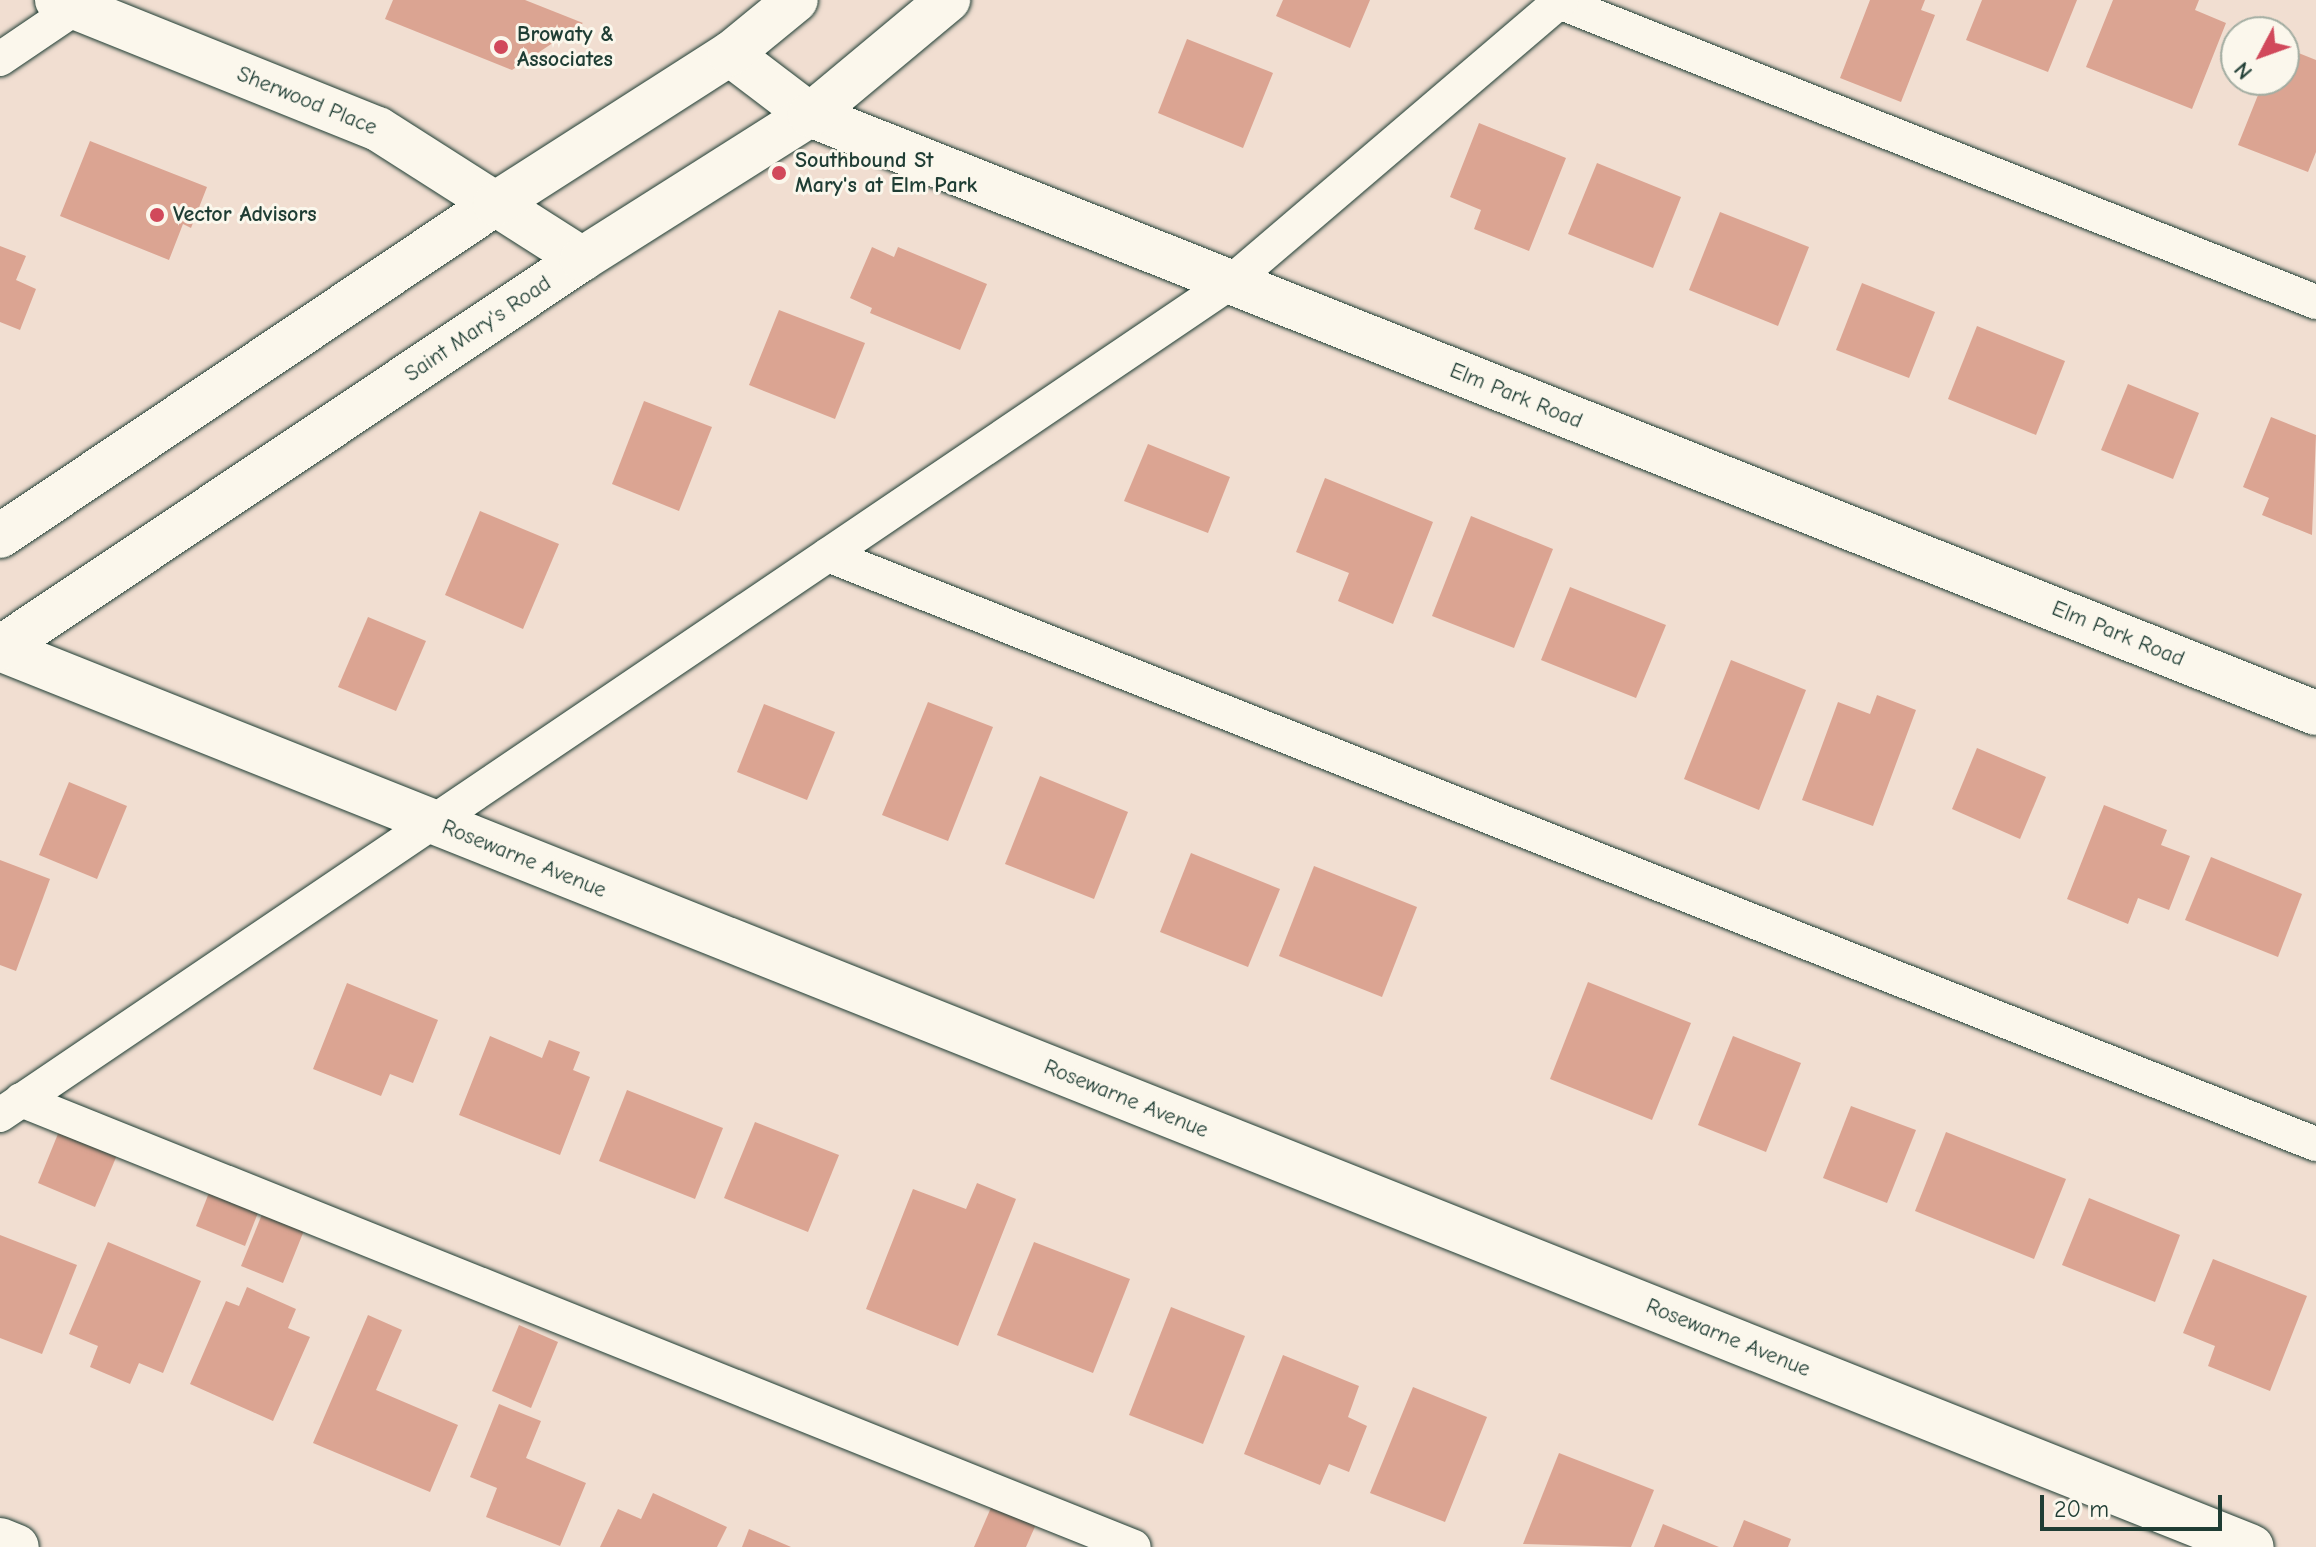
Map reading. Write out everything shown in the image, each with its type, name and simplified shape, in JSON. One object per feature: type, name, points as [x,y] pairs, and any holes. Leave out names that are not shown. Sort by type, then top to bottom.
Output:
[{"type":"street","points":[[0,536],[495,204],[730,54],[796,0]]},
{"type":"street","name":"Saint Mary's Road","points":[[0,649],[582,259],[810,115],[948,0]]},
{"type":"street","name":"Sherwood Place","points":[[73,2],[378,129],[582,259]]},
{"type":"street","name":"Elm Park Road","points":[[730,54],[810,115],[2316,713]]},
{"type":"street","name":"Rosewarne Avenue","points":[[0,649],[2252,1547]]},
{"type":"street","points":[[0,1540],[17,1547]]},
{"type":"lane","points":[[10,1108],[436,824],[1230,283],[1560,1],[2316,302]]},
{"type":"lane","points":[[0,59],[73,2]]},
{"type":"lane","points":[[828,555],[2316,1144]]},
{"type":"lane","points":[[10,1108],[1134,1547]]},
{"type":"building","name":"Browaty & Associates","points":[[393,0],[525,0],[583,23],[512,70],[385,19]]},
{"type":"building","points":[[1283,0],[1370,0],[1350,48],[1276,16]]},
{"type":"building","points":[[1870,0],[1925,0],[1921,10],[1935,15],[1901,102],[1840,78]]},
{"type":"building","points":[[1982,0],[2077,0],[2048,72],[1966,40]]},
{"type":"building","points":[[2113,0],[2199,0],[2195,10],[2220,20],[2220,38],[2192,109],[2086,67]]},
{"type":"building","points":[[1187,39],[1273,73],[1243,148],[1158,113]]},
{"type":"building","points":[[2300,54],[2316,60],[2316,152],[2308,172],[2238,145],[2258,96],[2300,96]]},
{"type":"building","points":[[1479,123],[1566,158],[1529,251],[1474,229],[1481,210],[1450,197]]},
{"type":"building","points":[[90,141],[207,187],[191,228],[183,224],[169,260],[60,216]]},
{"type":"building","points":[[1597,163],[1681,197],[1653,268],[1568,234]]},
{"type":"building","points":[[1720,212],[1809,247],[1778,326],[1689,290]]},
{"type":"building","points":[[0,246],[26,256],[16,280],[36,289],[20,330],[0,322]]},
{"type":"building","points":[[872,247],[894,257],[898,247],[987,284],[960,350],[870,313],[872,308],[850,298]]},
{"type":"building","points":[[1862,283],[1935,312],[1909,378],[1836,350]]},
{"type":"building","points":[[779,310],[865,343],[835,419],[749,385]]},
{"type":"building","points":[[1977,326],[2065,361],[2036,435],[1948,399]]},
{"type":"building","points":[[2128,384],[2199,413],[2173,479],[2101,450]]},
{"type":"building","points":[[644,401],[712,427],[679,511],[612,484]]},
{"type":"building","points":[[2271,417],[2316,435],[2312,535],[2262,515],[2269,498],[2243,487]]},
{"type":"building","points":[[1148,444],[1230,477],[1208,533],[1124,501]]},
{"type":"building","points":[[1325,478],[1433,522],[1393,624],[1338,601],[1349,573],[1296,552]]},
{"type":"building","points":[[480,511],[559,544],[523,629],[445,595]]},
{"type":"building","points":[[1471,516],[1553,549],[1514,648],[1432,616]]},
{"type":"building","points":[[1570,587],[1666,625],[1636,698],[1541,660]]},
{"type":"building","points":[[368,617],[426,641],[396,711],[338,687]]},
{"type":"building","points":[[1731,660],[1806,690],[1759,810],[1684,779]]},
{"type":"building","points":[[1877,695],[1916,710],[1873,826],[1802,800],[1838,702],[1870,714]]},
{"type":"building","points":[[928,702],[993,727],[948,841],[882,815]]},
{"type":"building","points":[[764,704],[835,732],[807,800],[737,772]]},
{"type":"building","points":[[1977,748],[2046,777],[2020,839],[1952,809]]},
{"type":"building","points":[[1040,776],[1128,812],[1094,899],[1005,864]]},
{"type":"building","points":[[69,782],[127,806],[97,879],[39,855]]},
{"type":"building","points":[[2104,805],[2167,830],[2161,845],[2190,856],[2169,910],[2138,898],[2128,924],[2067,899]]},
{"type":"building","points":[[1191,853],[1280,889],[1248,967],[1160,932]]},
{"type":"building","points":[[2211,857],[2302,894],[2278,957],[2185,920]]},
{"type":"building","points":[[0,860],[50,879],[16,971],[0,965]]},
{"type":"building","points":[[1314,866],[1417,907],[1382,997],[1279,956]]},
{"type":"building","points":[[1588,982],[1691,1023],[1652,1120],[1550,1079]]},
{"type":"building","points":[[347,983],[438,1020],[413,1083],[390,1074],[381,1096],[313,1069]]},
{"type":"building","points":[[490,1036],[542,1058],[549,1040],[580,1052],[573,1070],[590,1077],[560,1155],[459,1115]]},
{"type":"building","points":[[1733,1036],[1801,1063],[1766,1152],[1698,1125]]},
{"type":"building","points":[[627,1090],[723,1128],[695,1199],[599,1161]]},
{"type":"building","points":[[1851,1106],[1916,1130],[1887,1203],[1823,1178]]},
{"type":"building","points":[[755,1122],[839,1155],[808,1232],[724,1198]]},
{"type":"building","points":[[62,1124],[120,1148],[95,1207],[38,1183]]},
{"type":"building","points":[[1946,1132],[2066,1179],[2034,1259],[1915,1211]]},
{"type":"building","points":[[977,1183],[1016,1199],[958,1346],[866,1309],[913,1189],[966,1209]]},
{"type":"building","points":[[212,1185],[261,1205],[245,1246],[196,1226]]},
{"type":"building","points":[[2089,1198],[2180,1235],[2155,1302],[2062,1265]]},
{"type":"building","points":[[265,1207],[307,1223],[283,1283],[241,1266]]},
{"type":"building","points":[[0,1235],[77,1265],[42,1354],[0,1338]]},
{"type":"building","points":[[108,1242],[201,1281],[163,1373],[139,1363],[130,1384],[90,1367],[98,1346],[69,1334]]},
{"type":"building","points":[[1034,1242],[1130,1279],[1093,1373],[997,1335]]},
{"type":"building","points":[[2213,1259],[2307,1296],[2270,1391],[2208,1366],[2215,1346],[2183,1333]]},
{"type":"building","points":[[247,1287],[296,1309],[288,1328],[310,1337],[273,1421],[190,1384],[226,1301],[239,1306]]},
{"type":"building","points":[[1171,1307],[1245,1336],[1203,1444],[1129,1415]]},
{"type":"building","points":[[368,1315],[402,1330],[376,1390],[458,1425],[430,1492],[313,1443]]},
{"type":"building","points":[[519,1325],[558,1342],[531,1408],[492,1391]]},
{"type":"building","points":[[1283,1355],[1359,1386],[1348,1417],[1367,1426],[1349,1472],[1329,1464],[1320,1485],[1244,1454]]},
{"type":"building","points":[[1413,1387],[1487,1417],[1445,1522],[1370,1493]]},
{"type":"building","points":[[499,1404],[541,1421],[526,1458],[586,1483],[560,1546],[486,1517],[497,1488],[470,1477]]},
{"type":"building","points":[[1559,1453],[1654,1490],[1631,1547],[1523,1544]]},
{"type":"building","points":[[653,1493],[727,1527],[717,1547],[600,1547],[618,1509],[641,1519]]},
{"type":"building","points":[[993,1503],[1037,1522],[1026,1547],[974,1547]]},
{"type":"building","points":[[1744,1520],[1791,1539],[1788,1547],[1733,1547]]},
{"type":"building","points":[[1663,1524],[1719,1547],[1654,1547]]},
{"type":"building","points":[[749,1529],[791,1547],[742,1547]]},
{"type":"place","name":"Browaty & Associates","points":[[501,47]]},
{"type":"place","name":"Southbound St Mary's at Elm Park","points":[[779,173]]},
{"type":"place","name":"Vector Advisors","points":[[157,215]]}]
